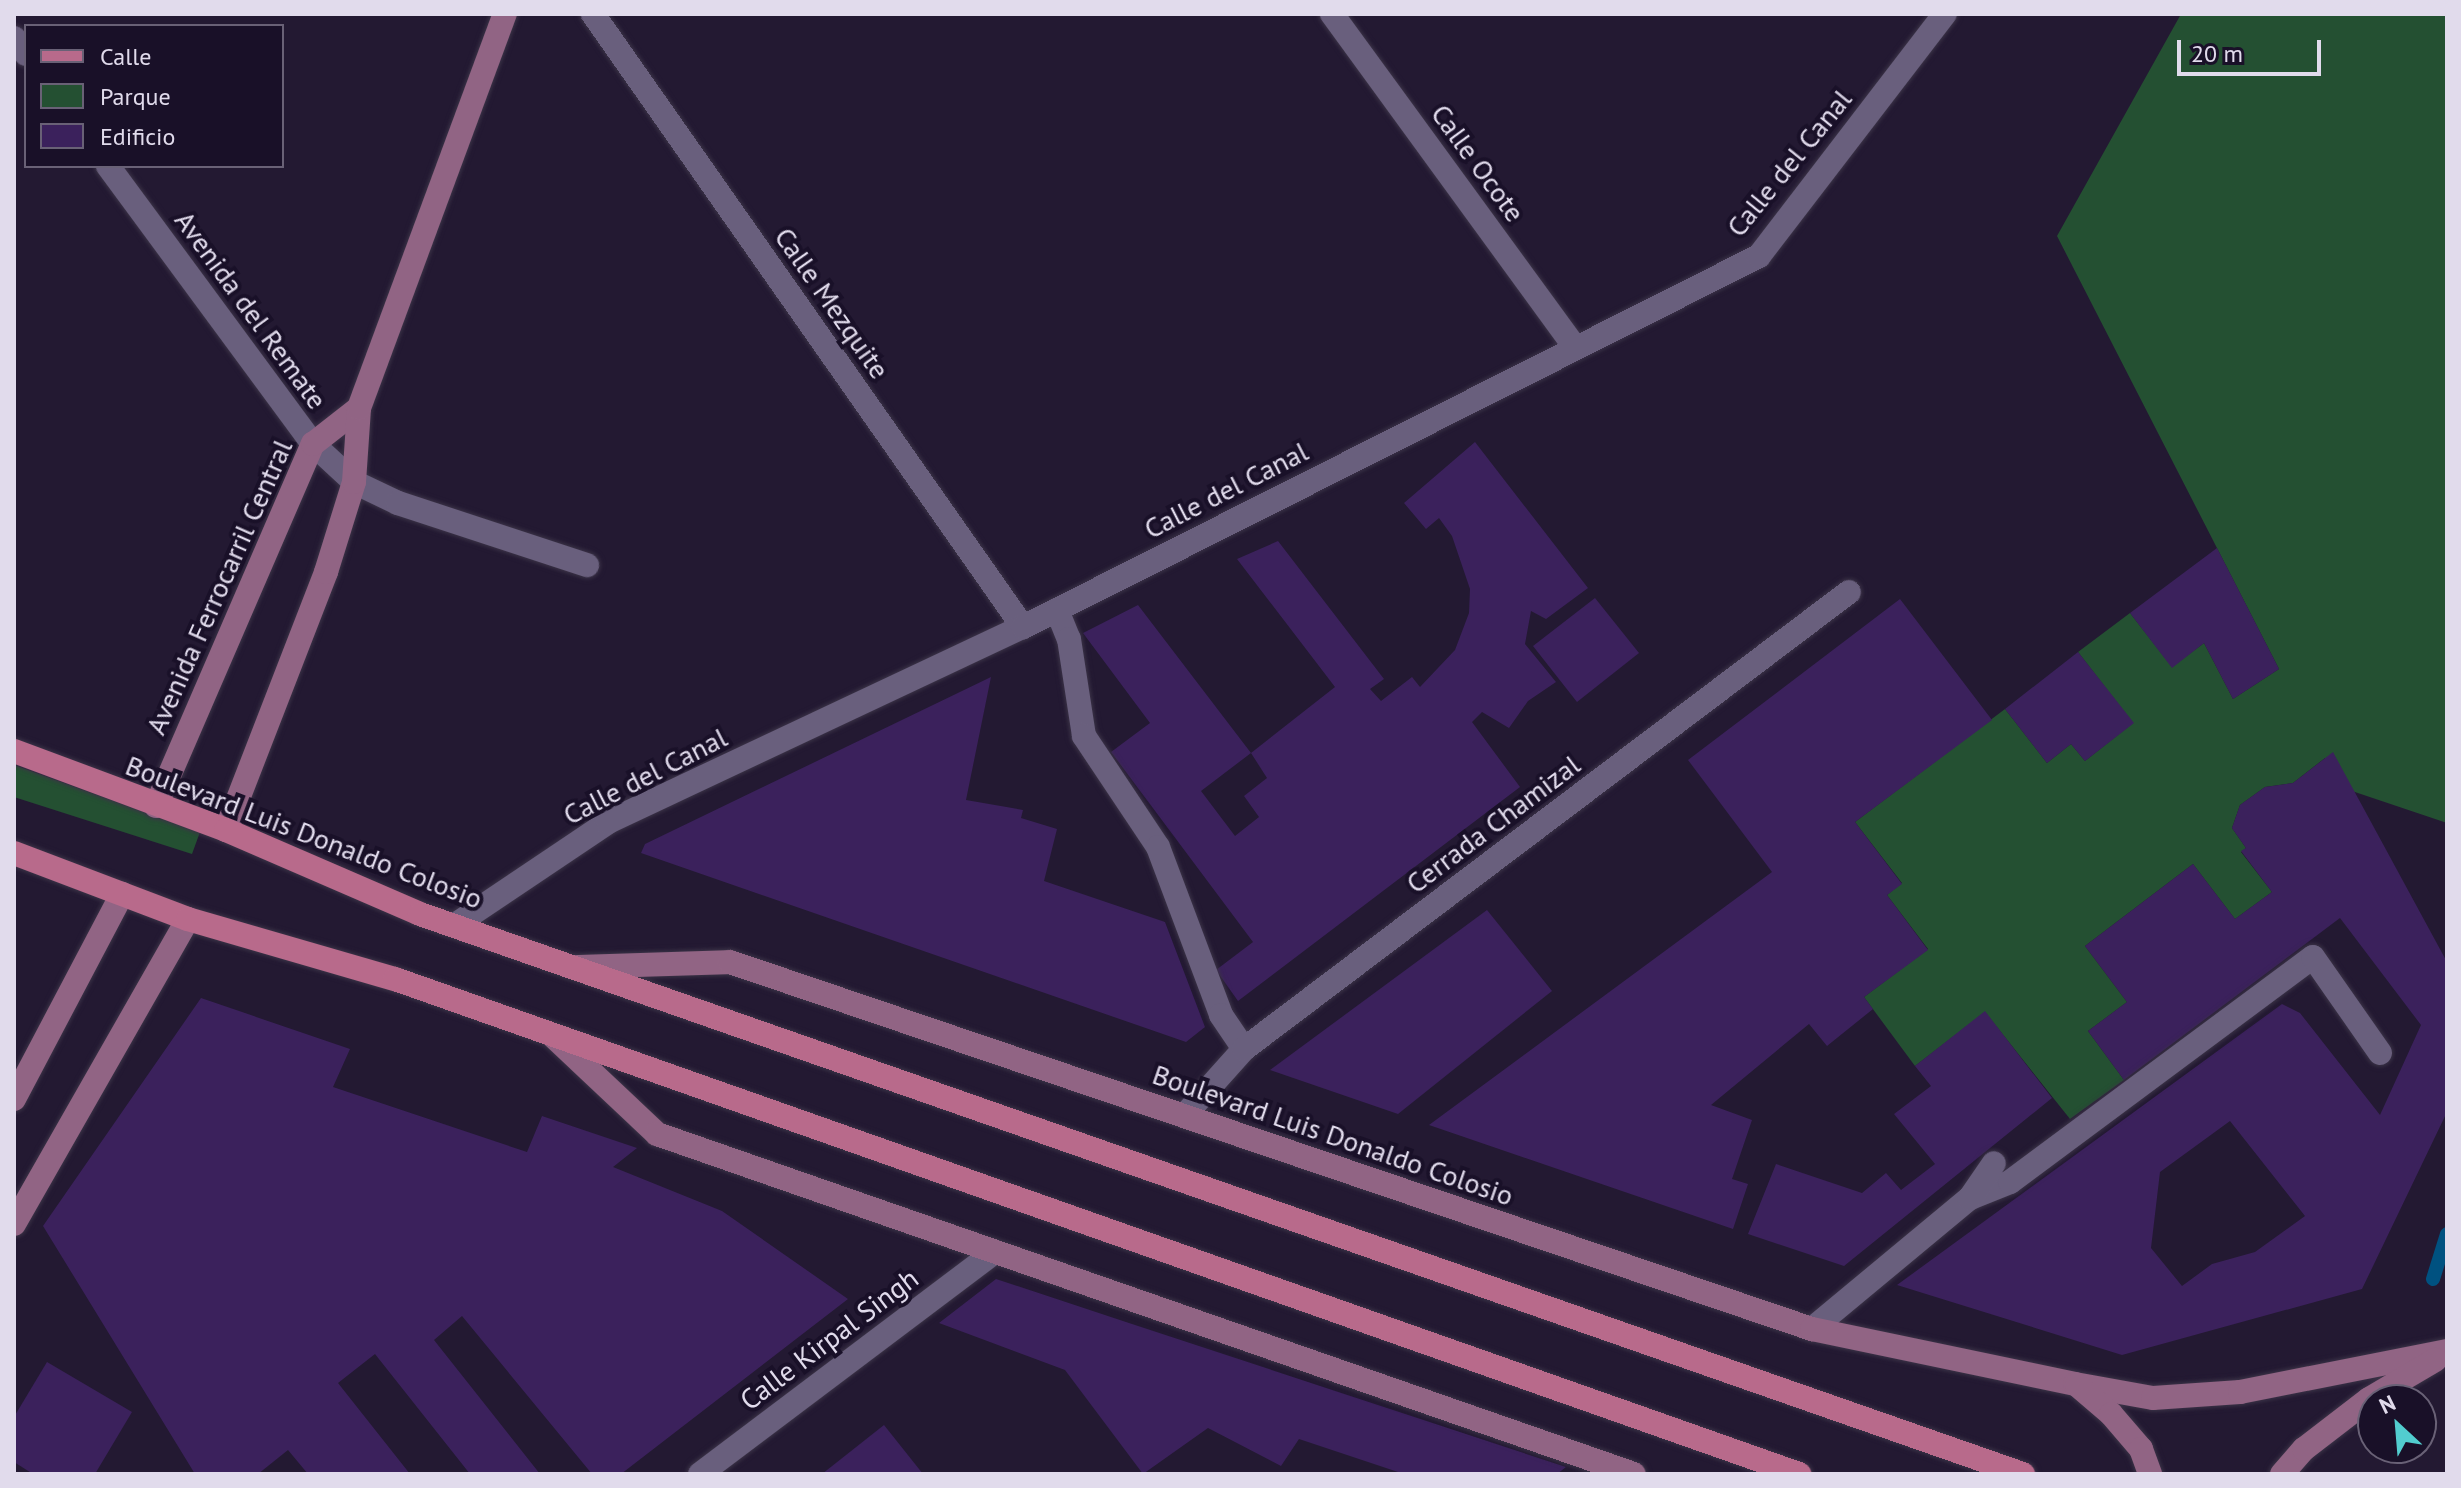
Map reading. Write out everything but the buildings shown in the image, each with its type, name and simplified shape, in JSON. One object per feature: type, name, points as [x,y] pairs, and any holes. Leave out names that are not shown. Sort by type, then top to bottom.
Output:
[{"type":"main road","points":[[226,830],[326,572],[354,482],[359,408],[505,14]]},
{"type":"main road","name":"Avenida Ferrocarril Central","points":[[156,806],[313,444],[359,408]]},
{"type":"main road","name":"Boulevard Luis Donaldo Colosio","points":[[14,751],[226,830],[455,925],[2023,1474]]},
{"type":"main road","points":[[14,853],[188,919],[395,979],[1799,1474]]},
{"type":"main road","points":[[14,1099],[122,894]]},
{"type":"main road","points":[[14,1224],[188,919]]},
{"type":"main road","name":"Boulevard Luis Donaldo Colosio","points":[[573,967],[730,962],[1812,1329],[2075,1384],[2153,1398],[2240,1392],[2447,1352]]},
{"type":"main road","points":[[553,1036],[657,1134],[1634,1474]]},
{"type":"main road","points":[[2282,1474],[2304,1449],[2369,1399],[2447,1352]]},
{"type":"main road","points":[[2075,1384],[2111,1414],[2141,1449],[2150,1474]]},
{"type":"street","name":"Calle Mezquite","points":[[593,14],[1023,627]]},
{"type":"street","name":"Calle Ocote","points":[[1332,14],[1575,347]]},
{"type":"street","name":"Calle del Canal","points":[[455,925],[608,822],[1023,627],[1759,256],[1945,14]]},
{"type":"street","name":"Avenida del Remate","points":[[109,168],[313,444],[354,482],[398,503],[587,565]]},
{"type":"street","name":"Cerrada Chamizal","points":[[1184,1116],[1244,1049],[1849,592]]},
{"type":"street","points":[[1057,610],[1069,639],[1090,750],[1158,847],[1221,1015],[1244,1049]]},
{"type":"street","points":[[1970,1198],[2010,1182],[2313,957],[2380,1053]]},
{"type":"street","points":[[1812,1329],[1970,1198],[1994,1163]]},
{"type":"street","name":"Calle Kirpal Singh","points":[[700,1474],[995,1252]]},
{"type":"green space","points":[[2181,14],[2447,14],[2447,823],[2340,787],[2325,758],[2293,783],[2265,787],[2240,805],[2232,828],[2246,848],[2241,852],[2272,892],[2235,919],[2193,864],[2085,946],[2127,1002],[2088,1031],[2124,1080],[2070,1119],[1985,1012],[1915,1066],[1864,997],[1928,949],[1887,895],[1902,883],[1855,822],[2005,709],[2047,763],[2071,744],[2085,761],[2133,723],[2078,652],[2130,613],[2172,667],[2204,643],[2233,699],[2279,669],[2057,236]]},
{"type":"green space","points":[[14,765],[200,832],[192,854],[14,797]]},
{"type":"waterway","points":[[2433,1279],[2447,1234]]}]
